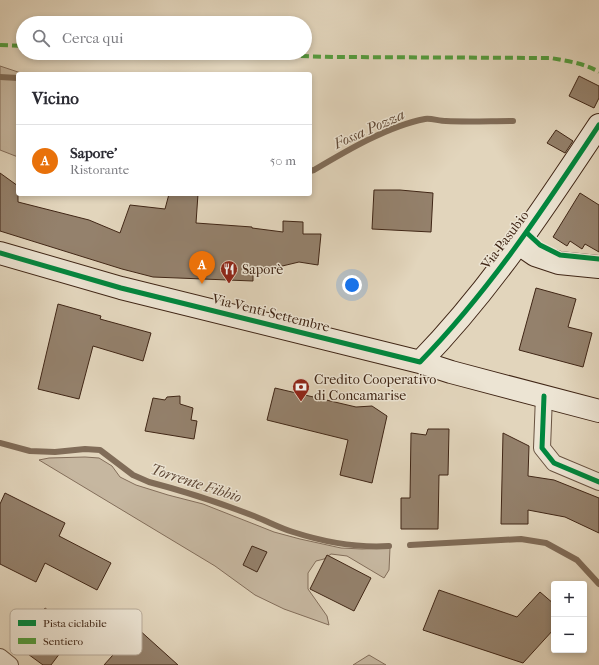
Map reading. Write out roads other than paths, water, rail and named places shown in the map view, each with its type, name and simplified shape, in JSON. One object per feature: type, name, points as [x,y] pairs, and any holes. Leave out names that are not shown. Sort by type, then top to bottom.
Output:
[{"type":"main road","name":"Via Pasubio","points":[[420,362],[452,328],[519,244],[599,125]]},
{"type":"main road","points":[[519,244],[535,255],[559,263],[599,267]]},
{"type":"main road","name":"Via Venti Settembre","points":[[0,254],[121,288],[420,362],[451,372],[599,411]]},
{"type":"street","points":[[544,396],[542,448],[554,463],[599,482]]},
{"type":"waterway","name":"Fossa Pozza","points":[[0,77],[16,78]]},
{"type":"waterway","name":"Fossa Pozza","points":[[312,170],[382,133],[411,122],[425,119],[443,121],[513,121]]},
{"type":"waterway","name":"Torrente Fibbio","points":[[0,443],[30,451],[55,452],[85,449],[100,450],[133,475],[149,482],[215,502],[254,516],[283,529],[341,544],[389,546]]},
{"type":"waterway","name":"Torrente Fibbio","points":[[410,545],[521,539],[546,543],[577,560],[599,584]]},
{"type":"place","name":"Sapore'","points":[[202,284]]},
{"type":"place","name":"Saporè","points":[[229,284]]},
{"type":"place","name":"Credito Cooperativo di Concamarise","points":[[301,402]]}]
